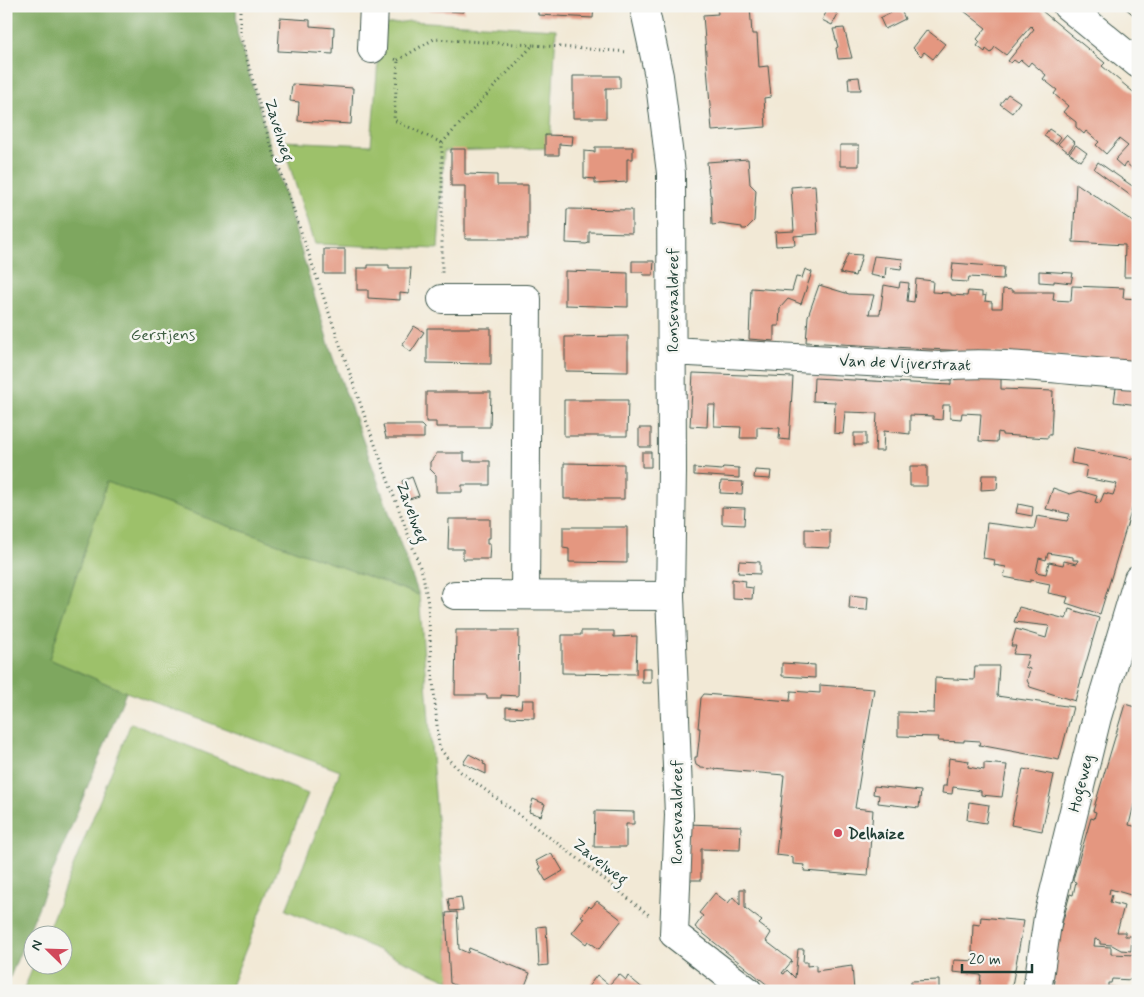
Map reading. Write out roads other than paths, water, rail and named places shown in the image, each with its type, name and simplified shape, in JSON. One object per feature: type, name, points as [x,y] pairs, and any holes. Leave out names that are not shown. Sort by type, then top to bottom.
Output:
[{"type":"street","points":[[372,49],[374,6]]},
{"type":"street","name":"Ronsevaaldreef","points":[[644,6],[659,76],[671,173],[670,596],[679,814],[674,934],[748,991]]},
{"type":"street","points":[[1067,6],[1138,64]]},
{"type":"street","points":[[442,299],[528,300],[526,595]]},
{"type":"street","name":"Van de Vijverstraat","points":[[672,351],[939,366],[962,364],[1065,368],[1096,373],[1138,375]]},
{"type":"street","name":"Hogeweg","points":[[1037,991],[1048,917],[1096,717],[1138,579]]},
{"type":"street","points":[[455,595],[670,596]]},
{"type":"place","name":"Delhaize","points":[[838,833]]},
{"type":"park label","name":"Gerstjens","points":[[163,334]]}]
